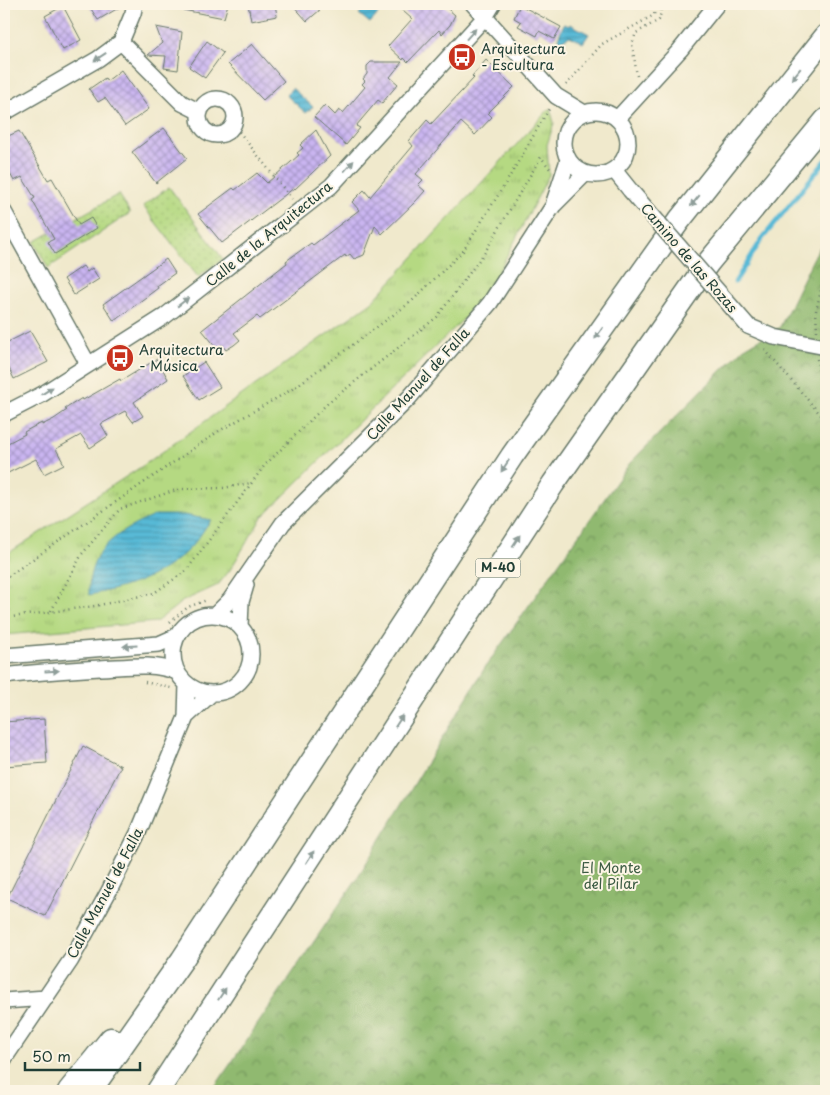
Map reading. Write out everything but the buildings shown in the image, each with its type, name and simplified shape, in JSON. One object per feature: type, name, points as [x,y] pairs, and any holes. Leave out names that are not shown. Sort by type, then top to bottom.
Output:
[{"type":"highway","points":[[90,1091],[166,984],[512,456],[678,222],[826,36]]},
{"type":"highway","name":"M-40","points":[[151,1091],[195,1034],[553,484],[708,263],[826,120]]},
{"type":"highway","points":[[69,1091],[110,1040],[166,984]]},
{"type":"highway","points":[[158,1091],[195,1034]]},
{"type":"street","points":[[4,113],[98,59],[121,42],[135,4]]},
{"type":"street","points":[[473,4],[489,10],[556,96],[568,126]]},
{"type":"street","points":[[617,119],[646,88],[717,4]]},
{"type":"street","name":"Calle de la Arquitectura","points":[[4,414],[41,395],[165,316],[331,186],[489,10]]},
{"type":"street","points":[[121,42],[182,103],[200,112]]},
{"type":"street","points":[[556,96],[584,113]]},
{"type":"street","points":[[212,100],[223,100],[233,109],[235,116],[233,124],[226,133],[213,134],[200,124],[202,107],[212,100]]},
{"type":"street","points":[[596,111],[607,113],[617,119],[626,131],[628,146],[621,164],[614,170],[595,176],[585,174],[568,160],[564,143],[565,134],[568,126],[575,118],[584,113],[596,111]]},
{"type":"street","name":"Calle Manuel de Falla","points":[[553,206],[568,160]]},
{"type":"street","name":"Camino de las Rozas","points":[[614,170],[748,326],[774,337],[822,346]]},
{"type":"street","name":"Calle Manuel de Falla","points":[[215,614],[230,600],[250,574],[283,523],[409,398],[490,303],[553,206],[585,174]]},
{"type":"street","points":[[4,212],[88,364]]},
{"type":"street","name":"Calle Manuel de Falla","points":[[240,626],[241,602],[250,574]]},
{"type":"street","points":[[215,614],[224,616],[240,626],[247,636],[252,658],[249,669],[243,679],[234,687],[224,692],[199,691],[187,684],[177,672],[173,660],[173,648],[177,636],[186,624],[200,616],[215,614]]},
{"type":"street","points":[[4,656],[159,644],[177,636]]},
{"type":"street","points":[[4,676],[47,671],[140,666],[164,667],[177,672]]},
{"type":"street","name":"Calle Manuel de Falla","points":[[4,1058],[70,960],[109,891],[138,833],[186,717],[187,684]]},
{"type":"street","name":"Calle Manuel de Falla","points":[[186,717],[212,693]]},
{"type":"street","points":[[4,1001],[46,998]]},
{"type":"path","points":[[4,579],[219,431],[291,390],[410,302],[463,251],[507,181],[556,96],[602,44],[654,15],[656,4]]},
{"type":"path","points":[[646,88],[637,79],[632,44],[636,33],[659,20],[663,4]]},
{"type":"path","points":[[233,124],[300,210]]},
{"type":"path","points":[[4,618],[95,606],[154,593],[186,571],[265,465],[328,403],[437,317],[485,252],[541,157],[554,175]]},
{"type":"path","points":[[826,269],[816,311],[822,346],[817,363],[820,378],[826,388]]},
{"type":"path","points":[[764,349],[826,421]]},
{"type":"path","points":[[51,611],[82,554],[120,509],[179,489],[224,488],[251,483]]},
{"type":"green space","points":[[550,108],[554,123],[547,145],[549,175],[485,298],[262,517],[230,570],[218,585],[183,601],[156,622],[4,635],[4,556],[144,465],[373,301]]},
{"type":"green space","points":[[169,187],[223,259],[198,277],[143,206]]},
{"type":"green space","points":[[119,194],[130,213],[48,268],[34,242]]},
{"type":"green space","name":"El Monte del Pilar","points":[[826,237],[826,1091],[212,1091],[356,880],[486,666],[630,463],[743,349],[780,327],[815,255]]},
{"type":"water","points":[[368,4],[386,5],[370,23],[359,14]]},
{"type":"water","points":[[564,24],[569,26],[570,24],[589,34],[583,43],[570,36],[562,40],[558,38]]},
{"type":"water","points":[[292,88],[313,107],[306,113],[286,95]]},
{"type":"water","points":[[156,515],[184,515],[211,520],[190,548],[167,567],[131,585],[89,595],[93,565],[108,543],[130,528]]},
{"type":"waterway","points":[[735,282],[762,239],[826,160]]},
{"type":"place","name":"Arquitectura - Escultura","points":[[462,57]]},
{"type":"place","name":"Arquitectura - Música","points":[[120,358]]}]
